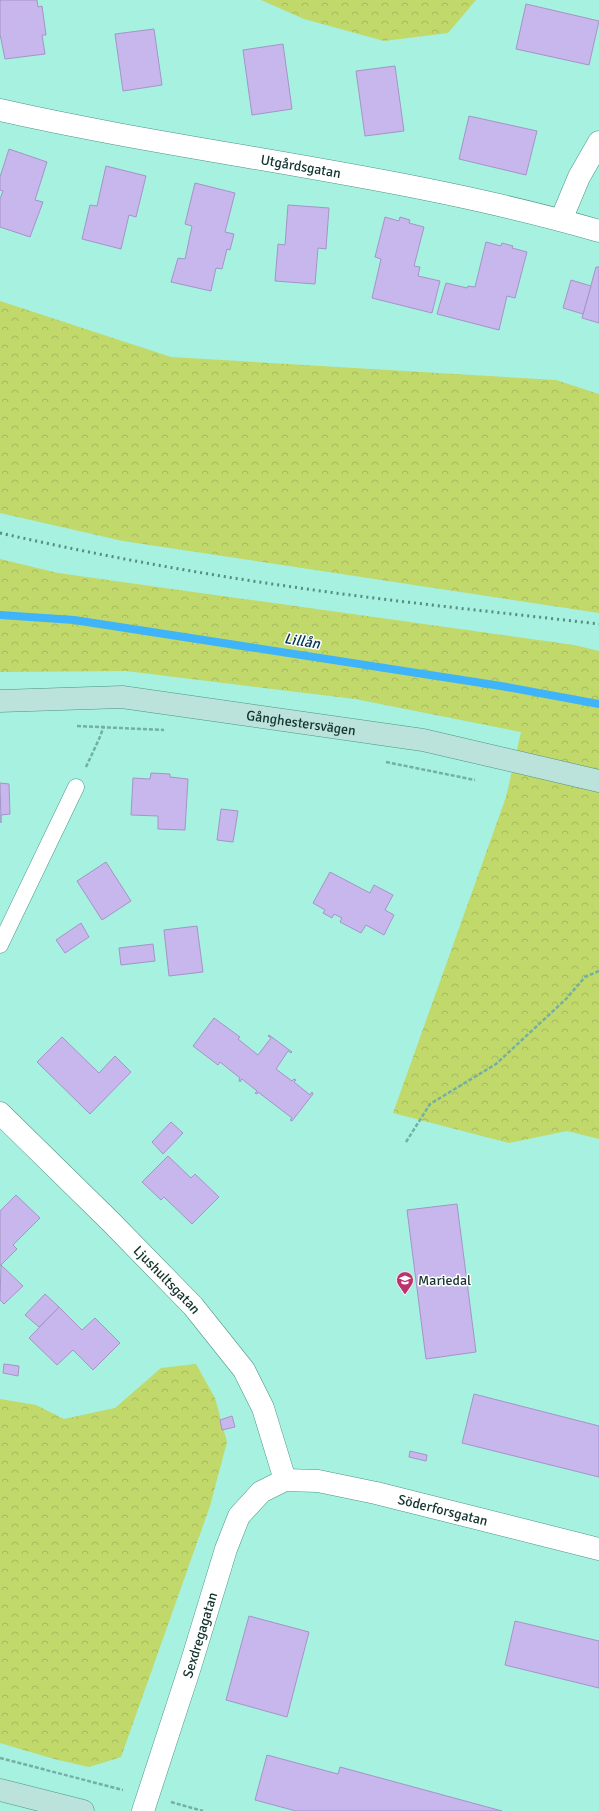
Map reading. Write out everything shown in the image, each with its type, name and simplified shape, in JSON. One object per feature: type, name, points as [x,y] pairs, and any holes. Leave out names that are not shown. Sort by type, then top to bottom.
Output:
[{"type":"street","name":"Utgårdsgatan","points":[[0,110],[83,129],[362,177],[469,198],[561,220],[599,231]]},
{"type":"street","points":[[561,220],[580,177],[599,142]]},
{"type":"street","name":"Gånghestersvägen","points":[[0,701],[122,697],[423,740],[599,781]]},
{"type":"street","name":"Ljushultsgatan","points":[[0,1113],[194,1306],[244,1370],[263,1408],[285,1480]]},
{"type":"street","name":"Söderforsgatan","points":[[285,1480],[318,1481],[376,1493],[599,1549]]},
{"type":"street","name":"Sexdregagatan","points":[[146,1804],[226,1549],[239,1516],[261,1492],[285,1480]]},
{"type":"street","points":[[0,1790],[83,1811]]},
{"type":"lane","points":[[0,945],[76,787]]},
{"type":"path","points":[[74,726],[104,726],[167,730]]},
{"type":"path","points":[[76,787],[99,740],[104,726]]},
{"type":"path","points":[[385,762],[477,780]]},
{"type":"path","points":[[406,1142],[430,1104],[496,1064],[566,999],[585,977],[599,972]]},
{"type":"path","points":[[0,1758],[146,1804],[203,1811]]},
{"type":"green space","points":[[261,0],[476,0],[448,33],[384,41],[304,19]]},
{"type":"green space","points":[[0,301],[171,357],[556,380],[599,394],[599,613],[123,541],[0,513]]},
{"type":"green space","points":[[0,559],[58,573],[574,645],[599,651],[599,1139],[567,1131],[509,1143],[393,1113],[506,797],[521,732],[355,699],[126,671],[0,672]]},
{"type":"green space","points":[[196,1364],[215,1398],[227,1442],[210,1506],[121,1757],[89,1767],[54,1759],[0,1743],[0,1399],[36,1405],[64,1419],[115,1408],[161,1368]]},
{"type":"building","points":[[0,0],[37,0],[38,7],[42,6],[46,35],[42,35],[45,54],[5,59],[0,34]]},
{"type":"building","points":[[526,4],[599,21],[589,65],[516,49]]},
{"type":"building","points":[[154,29],[162,85],[123,91],[115,34]]},
{"type":"building","points":[[283,44],[292,109],[252,115],[243,50]]},
{"type":"building","points":[[395,66],[404,131],[365,136],[356,71]]},
{"type":"building","points":[[469,116],[537,131],[526,175],[459,159]]},
{"type":"building","points":[[9,149],[47,162],[35,200],[43,202],[30,237],[0,227],[0,199],[3,191],[0,190],[0,177]]},
{"type":"building","points":[[106,166],[146,176],[136,217],[129,215],[121,249],[82,239],[90,205],[97,206]]},
{"type":"building","points":[[195,183],[235,193],[225,232],[234,234],[230,250],[227,249],[222,269],[216,268],[211,291],[171,282],[178,258],[185,259],[192,226],[185,224]]},
{"type":"building","points":[[288,205],[329,208],[326,249],[318,248],[315,284],[275,281],[278,244],[285,245]]},
{"type":"building","points":[[385,217],[399,221],[400,217],[410,220],[409,223],[424,227],[414,266],[420,267],[418,276],[440,281],[432,313],[372,298],[381,259],[375,257]]},
{"type":"building","points":[[486,242],[501,246],[502,243],[513,246],[512,248],[527,252],[515,298],[507,296],[499,330],[437,314],[446,283],[467,288],[468,286],[475,287]]},
{"type":"building","points":[[596,267],[599,267],[599,323],[582,318]]},
{"type":"building","points":[[571,280],[591,286],[583,314],[563,308]]},
{"type":"building","points":[[151,773],[170,774],[170,777],[188,779],[185,830],[158,829],[158,816],[131,815],[133,778],[150,779]]},
{"type":"building","points":[[0,783],[9,784],[10,814],[1,815],[1,823]]},
{"type":"building","points":[[221,809],[238,811],[233,842],[217,840]]},
{"type":"building","points":[[106,862],[131,901],[102,920],[77,881]]},
{"type":"building","points":[[330,872],[370,893],[374,885],[393,895],[385,910],[394,915],[384,935],[366,925],[361,933],[340,922],[342,918],[334,914],[332,918],[323,913],[325,910],[313,903]]},
{"type":"building","points":[[81,923],[89,937],[65,953],[56,940]]},
{"type":"building","points":[[197,926],[203,972],[169,976],[164,930]]},
{"type":"building","points":[[153,944],[155,961],[121,965],[119,948]]},
{"type":"building","points":[[214,1018],[240,1037],[238,1039],[258,1055],[271,1038],[268,1036],[269,1035],[292,1052],[291,1053],[288,1051],[276,1069],[292,1081],[294,1079],[296,1080],[294,1082],[310,1095],[312,1092],[313,1094],[292,1121],[290,1120],[292,1118],[258,1092],[257,1094],[255,1093],[257,1091],[242,1079],[240,1082],[240,1078],[220,1062],[218,1065],[193,1046]]},
{"type":"building","points":[[62,1037],[99,1073],[115,1056],[131,1072],[90,1114],[37,1062]]},
{"type":"building","points":[[171,1122],[183,1133],[163,1154],[152,1142]]},
{"type":"building","points":[[168,1156],[191,1178],[195,1174],[219,1197],[192,1224],[164,1197],[161,1200],[142,1182]]},
{"type":"building","points":[[16,1195],[40,1218],[13,1245],[17,1249],[0,1266],[0,1211]]},
{"type":"building","points":[[457,1204],[476,1352],[426,1359],[407,1210]]},
{"type":"building","points":[[1,1265],[23,1286],[4,1304],[0,1300]]},
{"type":"building","points":[[45,1294],[59,1307],[39,1327],[25,1315]]},
{"type":"building","points":[[59,1307],[82,1330],[95,1318],[120,1343],[93,1370],[73,1350],[57,1365],[29,1338]]},
{"type":"building","points":[[4,1364],[19,1366],[18,1376],[3,1373]]},
{"type":"building","points":[[474,1394],[599,1426],[599,1477],[462,1443]]},
{"type":"building","points":[[232,1416],[235,1427],[222,1430],[220,1420]]},
{"type":"building","points":[[410,1451],[427,1455],[426,1461],[409,1457]]},
{"type":"building","points":[[249,1616],[309,1632],[287,1717],[226,1700]]},
{"type":"building","points":[[515,1621],[599,1641],[599,1688],[505,1665]]},
{"type":"building","points":[[267,1755],[338,1774],[340,1767],[502,1811],[296,1811],[255,1800]]},
{"type":"waterway","name":"Lillån","points":[[0,615],[74,620],[501,686],[599,704]]},
{"type":"railway","points":[[0,533],[109,556],[256,582],[446,607],[599,624]]},
{"type":"place","name":"Mariedal","points":[[405,1295]]}]
